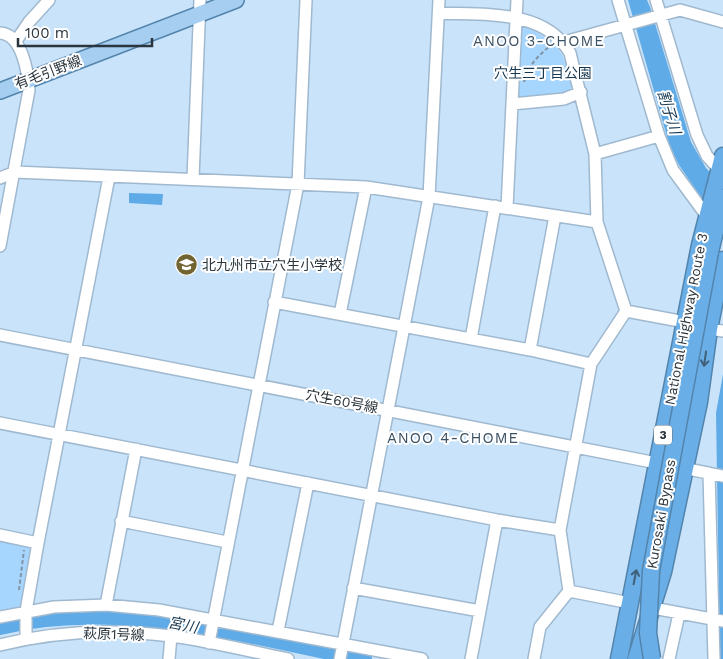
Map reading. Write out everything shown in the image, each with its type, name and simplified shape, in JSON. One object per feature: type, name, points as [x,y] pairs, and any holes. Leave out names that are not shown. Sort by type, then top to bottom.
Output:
[{"type":"highway","name":"National Highway Route 3","points":[[619,659],[707,213],[719,169]]},
{"type":"highway","name":"3","points":[[715,251],[723,198]]},
{"type":"highway","name":"National Highway Route 3","points":[[636,659],[654,608],[716,330],[715,251]]},
{"type":"highway","name":"Kurosaki Bypass","points":[[650,659],[648,615],[651,571],[715,251]]},
{"type":"highway","name":"3","points":[[650,659],[654,608]]},
{"type":"main road","name":"有毛引野線","points":[[0,91],[200,7],[236,0]]},
{"type":"street","points":[[16,41],[29,22],[49,0]]},
{"type":"street","points":[[209,641],[298,184],[306,0]]},
{"type":"street","points":[[342,650],[429,197],[439,0]]},
{"type":"street","points":[[507,208],[516,0]]},
{"type":"street","points":[[618,0],[628,26],[659,136],[673,170],[707,213]]},
{"type":"street","points":[[656,0],[657,16],[697,134],[707,156],[719,169]]},
{"type":"street","points":[[560,39],[628,26],[681,5],[723,22]]},
{"type":"street","points":[[193,179],[200,7]]},
{"type":"street","points":[[439,13],[516,17],[560,39],[570,53],[595,154],[597,222],[626,311]]},
{"type":"street","points":[[0,32],[7,33],[16,41],[29,80],[30,90],[0,246]]},
{"type":"street","points":[[512,104],[564,99],[581,92]]},
{"type":"street","points":[[595,154],[659,136]]},
{"type":"street","points":[[0,178],[15,172],[366,187],[597,222]]},
{"type":"street","points":[[26,638],[26,611],[38,543],[77,350],[109,177]]},
{"type":"street","points":[[340,314],[366,187]]},
{"type":"street","points":[[471,339],[495,206]]},
{"type":"street","points":[[530,350],[556,216]]},
{"type":"street","points":[[274,302],[530,350],[591,364]]},
{"type":"street","points":[[626,311],[685,322]]},
{"type":"street","points":[[534,659],[540,627],[569,591],[560,530],[591,364],[626,311]]},
{"type":"street","name":"穴生60号線","points":[[0,335],[715,474]]},
{"type":"street","points":[[0,423],[372,494],[497,520],[560,530]]},
{"type":"street","points":[[106,605],[136,449]]},
{"type":"street","points":[[714,659],[718,620],[715,474]]},
{"type":"street","points":[[278,631],[308,483]]},
{"type":"street","points":[[472,659],[497,520]]},
{"type":"street","points":[[121,521],[227,542]]},
{"type":"street","points":[[0,535],[38,543]]},
{"type":"street","points":[[353,588],[480,611]]},
{"type":"street","points":[[569,591],[630,604]]},
{"type":"street","points":[[0,617],[26,611],[106,605],[159,610],[278,631],[342,650],[422,659]]},
{"type":"street","points":[[654,608],[718,620]]},
{"type":"street","points":[[669,659],[679,614]]},
{"type":"street","name":"萩原1号線","points":[[0,645],[26,638],[89,632],[171,636],[209,641],[288,659]]},
{"type":"street","points":[[168,659],[171,636]]},
{"type":"path","points":[[512,86],[523,86],[527,70],[537,55],[560,39]]},
{"type":"path","points":[[18,592],[25,540]]},
{"type":"green space","name":"穴生三丁目公園","points":[[523,25],[545,37],[558,48],[562,54],[573,86],[569,91],[557,97],[541,99],[520,100],[517,96],[520,28]]},
{"type":"green space","points":[[0,539],[28,544],[31,548],[20,605],[18,608],[0,613]]},
{"type":"water","name":"割子川","points":[[628,0],[647,0],[650,7],[691,142],[706,168],[723,186],[723,230],[679,165],[670,147]]},
{"type":"water","points":[[129,193],[163,194],[162,205],[129,203]]},
{"type":"water","points":[[723,374],[723,659],[720,659],[716,413]]},
{"type":"waterway","name":"宮川","points":[[0,627],[45,619],[137,618],[228,631],[364,659]]},
{"type":"place","name":"北九州市立穴生小学校","points":[[186,265]]},
{"type":"district","name":"ANOO 3-CHOME","points":[[539,41]]},
{"type":"district","name":"ANOO 4-CHOME","points":[[453,438]]}]
